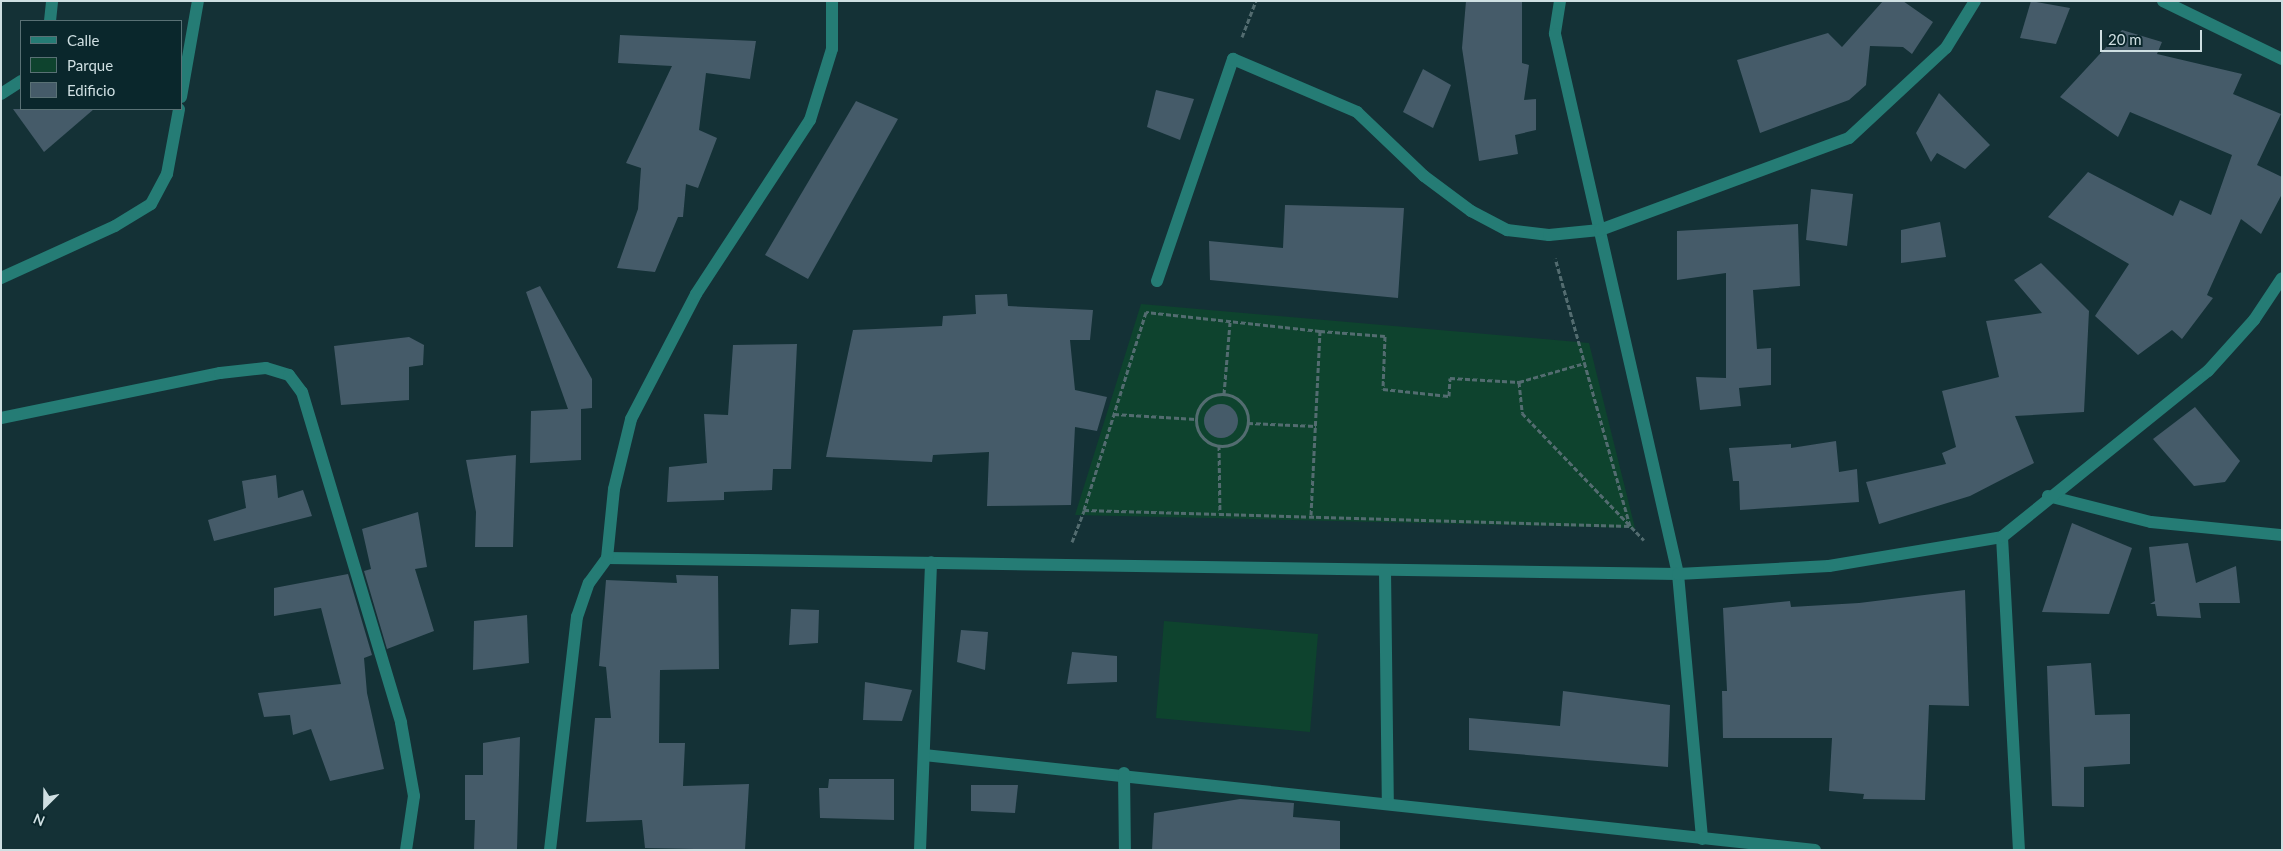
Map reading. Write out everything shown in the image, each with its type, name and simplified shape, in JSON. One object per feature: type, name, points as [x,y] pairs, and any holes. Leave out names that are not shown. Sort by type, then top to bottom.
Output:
[{"type":"street","points":[[50,20],[52,1]]},
{"type":"street","points":[[182,91],[198,1]]},
{"type":"street","points":[[550,850],[578,617],[589,582],[607,558],[614,489],[630,419],[696,294],[810,120],[832,49],[832,1]]},
{"type":"street","points":[[1560,1],[1555,34],[1678,574],[1702,839]]},
{"type":"street","points":[[1157,281],[1233,59],[1357,112],[1424,176],[1471,211],[1507,230],[1549,235],[1600,230],[1849,138],[1946,48],[1975,1]]},
{"type":"street","points":[[2163,1],[2282,59]]},
{"type":"street","points":[[1,94],[20,81]]},
{"type":"street","points":[[1,278],[115,226],[151,204],[167,174],[179,110]]},
{"type":"street","points":[[607,558],[1678,574],[1829,566],[2002,537],[2048,496],[2208,371],[2254,320],[2282,278]]},
{"type":"street","points":[[1,418],[220,373],[266,368],[289,375],[302,392],[401,722],[414,796],[406,850]]},
{"type":"street","points":[[2048,496],[2151,522],[2282,535]]},
{"type":"street","points":[[2002,537],[2019,850]]},
{"type":"street","points":[[920,850],[931,562]]},
{"type":"street","points":[[1385,570],[1388,804]]},
{"type":"street","points":[[924,755],[1124,774],[1815,850]]},
{"type":"street","points":[[1124,774],[1125,850]]},
{"type":"path","points":[[1233,59],[1256,1]]},
{"type":"path","points":[[1549,235],[1630,526]]},
{"type":"path","points":[[1064,564],[1084,510],[1146,312],[1230,322],[1385,336],[1383,389],[1449,396],[1450,378],[1519,382],[1585,363]]},
{"type":"path","points":[[1224,394],[1230,322]]},
{"type":"path","points":[[1311,515],[1320,331]]},
{"type":"path","points":[[1519,382],[1522,412],[1678,574]]},
{"type":"path","points":[[1224,394],[1245,407],[1248,423],[1240,439],[1219,445],[1202,435],[1196,419],[1208,398],[1224,394]]},
{"type":"path","points":[[1114,414],[1196,419]]},
{"type":"path","points":[[1248,423],[1316,426]]},
{"type":"path","points":[[1219,445],[1220,513]]},
{"type":"path","points":[[1084,510],[1311,515],[1630,526]]},
{"type":"green space","points":[[1141,304],[1589,343],[1635,528],[1075,515]]},
{"type":"green space","points":[[1164,621],[1318,634],[1310,732],[1156,718]]},
{"type":"building","points":[[1466,1],[1522,1],[1522,63],[1529,65],[1524,100],[1536,99],[1536,130],[1515,135],[1518,154],[1479,161],[1462,48]]},
{"type":"building","points":[[1883,1],[1903,1],[1933,22],[1912,54],[1903,47],[1870,46],[1866,85],[1849,100],[1760,133],[1737,60],[1828,33],[1842,47]]},
{"type":"building","points":[[2031,1],[2070,8],[2056,44],[2020,38]]},
{"type":"building","points":[[2122,30],[2162,42],[2157,54],[2242,74],[2233,94],[2281,114],[2257,165],[2282,177],[2282,194],[2261,234],[2241,219],[2207,295],[2213,298],[2182,339],[2172,330],[2138,355],[2095,316],[2129,264],[2048,217],[2088,172],[2173,216],[2180,200],[2211,215],[2232,155],[2130,112],[2118,137],[2060,97]]},
{"type":"building","points":[[620,35],[756,41],[750,79],[706,73],[699,130],[717,138],[698,188],[686,184],[683,217],[678,217],[655,272],[617,268],[638,209],[641,168],[626,163],[672,66],[618,63]]},
{"type":"building","points":[[1423,69],[1451,85],[1433,128],[1403,112]]},
{"type":"building","points":[[1156,90],[1194,99],[1180,140],[1147,127]]},
{"type":"building","points":[[1939,93],[1990,145],[1965,169],[1937,153],[1931,162],[1916,133]]},
{"type":"building","points":[[856,101],[898,119],[808,279],[765,255]]},
{"type":"building","points":[[13,109],[93,110],[44,152]]},
{"type":"building","points":[[1811,189],[1853,194],[1847,246],[1806,240]]},
{"type":"building","points":[[1285,205],[1404,208],[1398,298],[1210,280],[1209,241],[1283,248]]},
{"type":"building","points":[[1940,222],[1946,257],[1901,263],[1901,230]]},
{"type":"building","points":[[1798,224],[1800,286],[1753,290],[1757,349],[1771,348],[1771,385],[1739,388],[1741,406],[1700,410],[1696,377],[1726,378],[1726,273],[1677,280],[1677,231]]},
{"type":"building","points":[[2041,263],[2089,311],[2084,412],[2015,416],[2034,463],[1970,496],[1879,524],[1866,482],[1946,464],[1942,453],[1956,447],[1942,391],[1999,377],[1986,321],[2042,313],[2014,280]]},
{"type":"building","points":[[540,286],[592,379],[592,408],[581,409],[581,460],[530,463],[531,411],[568,409],[526,292]]},
{"type":"building","points":[[1007,294],[1008,306],[1093,310],[1090,340],[1070,340],[1075,390],[1107,397],[1097,431],[1075,427],[1071,505],[987,506],[989,452],[933,455],[932,462],[826,457],[853,330],[942,326],[943,316],[976,314],[975,295]]},
{"type":"building","points":[[409,337],[424,345],[423,365],[409,367],[409,400],[341,405],[334,346]]},
{"type":"building","points":[[797,344],[791,469],[773,469],[772,490],[724,492],[724,500],[667,502],[669,467],[707,463],[704,414],[728,415],[733,345]]},
{"type":"building","points":[[1221,404],[1233,409],[1238,421],[1233,433],[1221,438],[1209,433],[1204,421],[1209,409]]},
{"type":"building","points":[[2195,407],[2240,461],[2225,482],[2194,486],[2153,439]]},
{"type":"building","points":[[1836,441],[1839,472],[1857,469],[1859,502],[1740,510],[1739,481],[1733,481],[1729,448],[1791,444],[1791,448]]},
{"type":"building","points":[[516,455],[513,547],[475,547],[476,512],[466,460]]},
{"type":"building","points":[[276,475],[278,498],[303,490],[312,516],[214,541],[208,520],[246,508],[242,481]]},
{"type":"building","points":[[418,512],[427,567],[415,569],[434,631],[387,649],[364,571],[371,569],[362,529]]},
{"type":"building","points":[[2072,523],[2132,548],[2109,614],[2042,612]]},
{"type":"building","points":[[2188,543],[2196,583],[2236,566],[2240,603],[2199,603],[2201,618],[2157,616],[2155,604],[2150,604],[2155,601],[2149,547]]},
{"type":"building","points":[[348,574],[372,655],[364,658],[367,693],[384,769],[330,781],[311,729],[293,735],[290,715],[264,717],[258,693],[341,684],[321,608],[274,616],[274,588]]},
{"type":"building","points":[[676,575],[718,576],[719,669],[660,670],[659,743],[685,743],[683,786],[749,784],[745,850],[645,848],[642,820],[586,822],[595,718],[611,718],[606,667],[599,666],[606,580],[677,583]]},
{"type":"building","points":[[1965,590],[1969,706],[1929,705],[1925,800],[1863,799],[1864,794],[1829,791],[1832,738],[1723,738],[1722,691],[1727,691],[1723,608],[1790,601],[1791,607],[1859,603]]},
{"type":"building","points":[[791,609],[819,610],[818,643],[789,645]]},
{"type":"building","points":[[527,615],[529,663],[473,670],[474,621]]},
{"type":"building","points":[[961,630],[988,632],[985,670],[957,662]]},
{"type":"building","points":[[1072,652],[1117,656],[1117,682],[1067,684]]},
{"type":"building","points":[[2091,663],[2095,715],[2130,714],[2130,764],[2084,767],[2084,807],[2052,806],[2047,666]]},
{"type":"building","points":[[865,682],[912,690],[902,721],[863,720]]},
{"type":"building","points":[[1563,691],[1670,705],[1668,767],[1469,750],[1469,718],[1560,726]]},
{"type":"building","points":[[520,737],[517,850],[474,850],[475,820],[465,820],[465,775],[483,775],[483,743]]},
{"type":"building","points":[[829,779],[894,779],[894,820],[820,818],[819,788],[828,788]]},
{"type":"building","points":[[971,785],[1018,785],[1015,813],[971,811]]},
{"type":"building","points":[[1240,799],[1294,803],[1293,817],[1340,821],[1340,850],[1152,850],[1154,813]]}]
